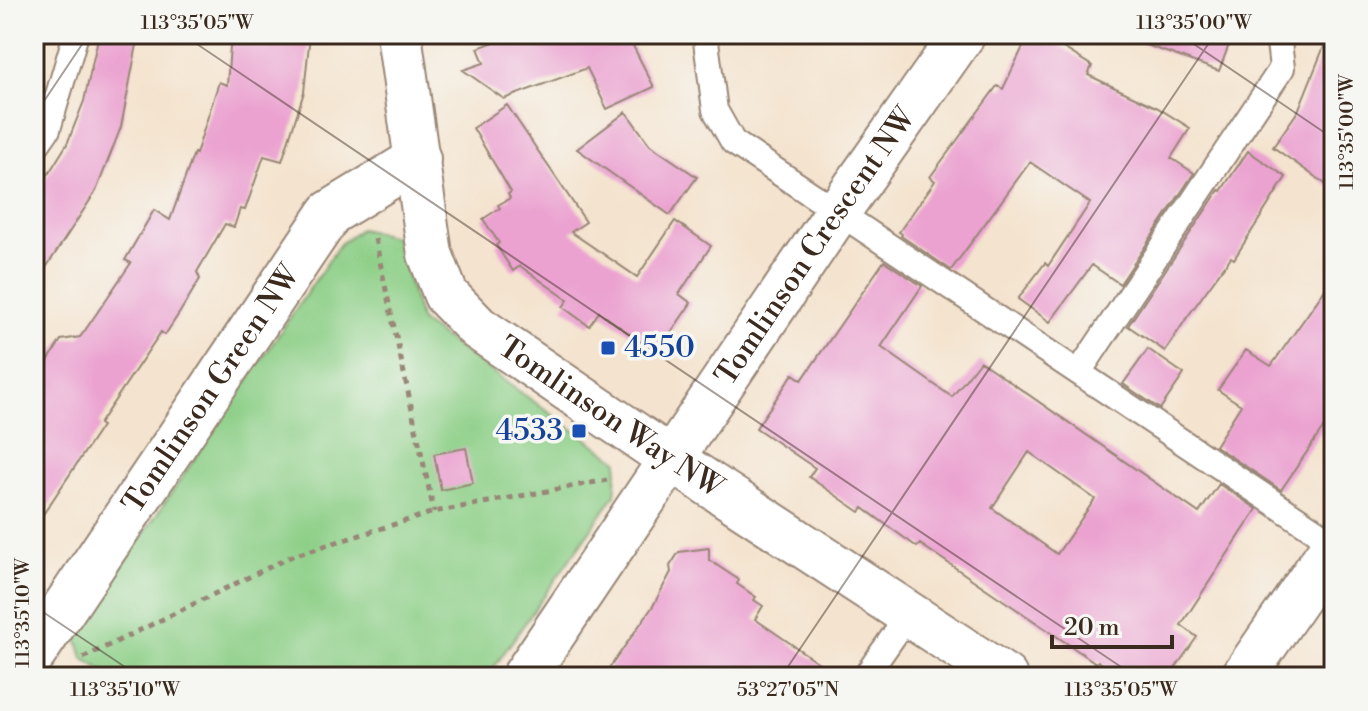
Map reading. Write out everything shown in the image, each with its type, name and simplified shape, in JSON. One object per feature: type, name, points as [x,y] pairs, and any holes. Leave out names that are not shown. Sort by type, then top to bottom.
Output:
[{"type":"street","name":"Tomlinson Way NW","points":[[399,34],[430,254],[446,295],[478,328],[671,459],[1005,677]]},
{"type":"street","name":"Tomlinson Crescent NW","points":[[524,677],[837,213],[963,34]]},
{"type":"street","name":"Tomlinson Green NW","points":[[34,653],[330,213],[418,159]]},
{"type":"street","points":[[1243,677],[1334,544]]},
{"type":"street","points":[[34,671],[43,677]]},
{"type":"lane","points":[[34,149],[48,129],[76,34]]},
{"type":"lane","points":[[705,34],[715,110],[733,142],[1334,544]]},
{"type":"lane","points":[[1079,372],[1282,68],[1278,34]]},
{"type":"lane","points":[[865,677],[909,614]]},
{"type":"path","points":[[375,239],[434,512]]},
{"type":"path","points":[[83,658],[292,556],[434,512],[616,478]]},
{"type":"green space","points":[[360,229],[395,237],[421,322],[618,461],[615,495],[487,677],[113,677],[83,658],[76,634],[340,244]]},
{"type":"building","points":[[99,34],[139,34],[121,127],[96,191],[34,286],[34,197],[67,144],[84,101]]},
{"type":"building","points":[[231,34],[310,34],[304,92],[282,161],[264,156],[245,210],[240,209],[234,227],[225,224],[197,272],[200,279],[180,312],[165,335],[161,332],[34,528],[34,384],[61,340],[80,337],[86,329],[131,263],[125,260],[154,210],[170,220],[196,154],[219,82],[227,85]]},
{"type":"building","points":[[515,34],[627,34],[654,87],[607,109],[587,68],[504,99],[463,70],[484,63],[478,48]]},
{"type":"building","points":[[1029,34],[1041,34],[1092,66],[1088,75],[1158,108],[1190,128],[1171,158],[1194,173],[1120,284],[1092,265],[1050,322],[1018,299],[1045,263],[1048,266],[1090,203],[1030,162],[951,270],[899,232],[935,181],[930,177],[997,86],[1003,89]]},
{"type":"building","points":[[1128,34],[1233,34],[1219,71],[1127,38]]},
{"type":"building","points":[[1329,34],[1334,34],[1334,190],[1273,147],[1298,111]]},
{"type":"building","points":[[507,105],[586,222],[571,232],[637,277],[675,221],[711,246],[679,294],[691,303],[659,350],[643,339],[641,342],[599,312],[589,326],[563,307],[568,300],[520,266],[513,271],[496,245],[499,243],[483,219],[500,208],[498,205],[510,198],[508,194],[511,192],[473,128]]},
{"type":"building","points":[[626,112],[650,145],[697,177],[670,215],[577,149]]},
{"type":"building","points":[[1248,151],[1286,177],[1234,259],[1231,257],[1165,351],[1128,326]]},
{"type":"building","points":[[884,261],[922,286],[881,347],[952,397],[980,361],[1199,513],[1219,484],[1257,509],[1181,625],[1197,637],[1169,677],[1121,677],[920,544],[917,547],[863,508],[860,512],[809,477],[815,468],[756,428],[793,374],[802,380]],"holes":[[[1029,452],[1095,499],[1057,554],[992,508]]]},
{"type":"building","points":[[1334,277],[1334,412],[1281,490],[1215,446],[1241,405],[1218,390],[1246,350],[1271,366]]},
{"type":"building","points":[[1148,349],[1184,374],[1160,409],[1123,384]]},
{"type":"building","points":[[466,448],[473,483],[441,490],[434,454]]},
{"type":"building","points":[[709,548],[709,560],[739,580],[737,584],[763,606],[755,619],[839,677],[603,677],[653,606],[679,552]]},
{"type":"place","name":"4550","points":[[608,348]]},
{"type":"place","name":"4533","points":[[579,431]]}]
